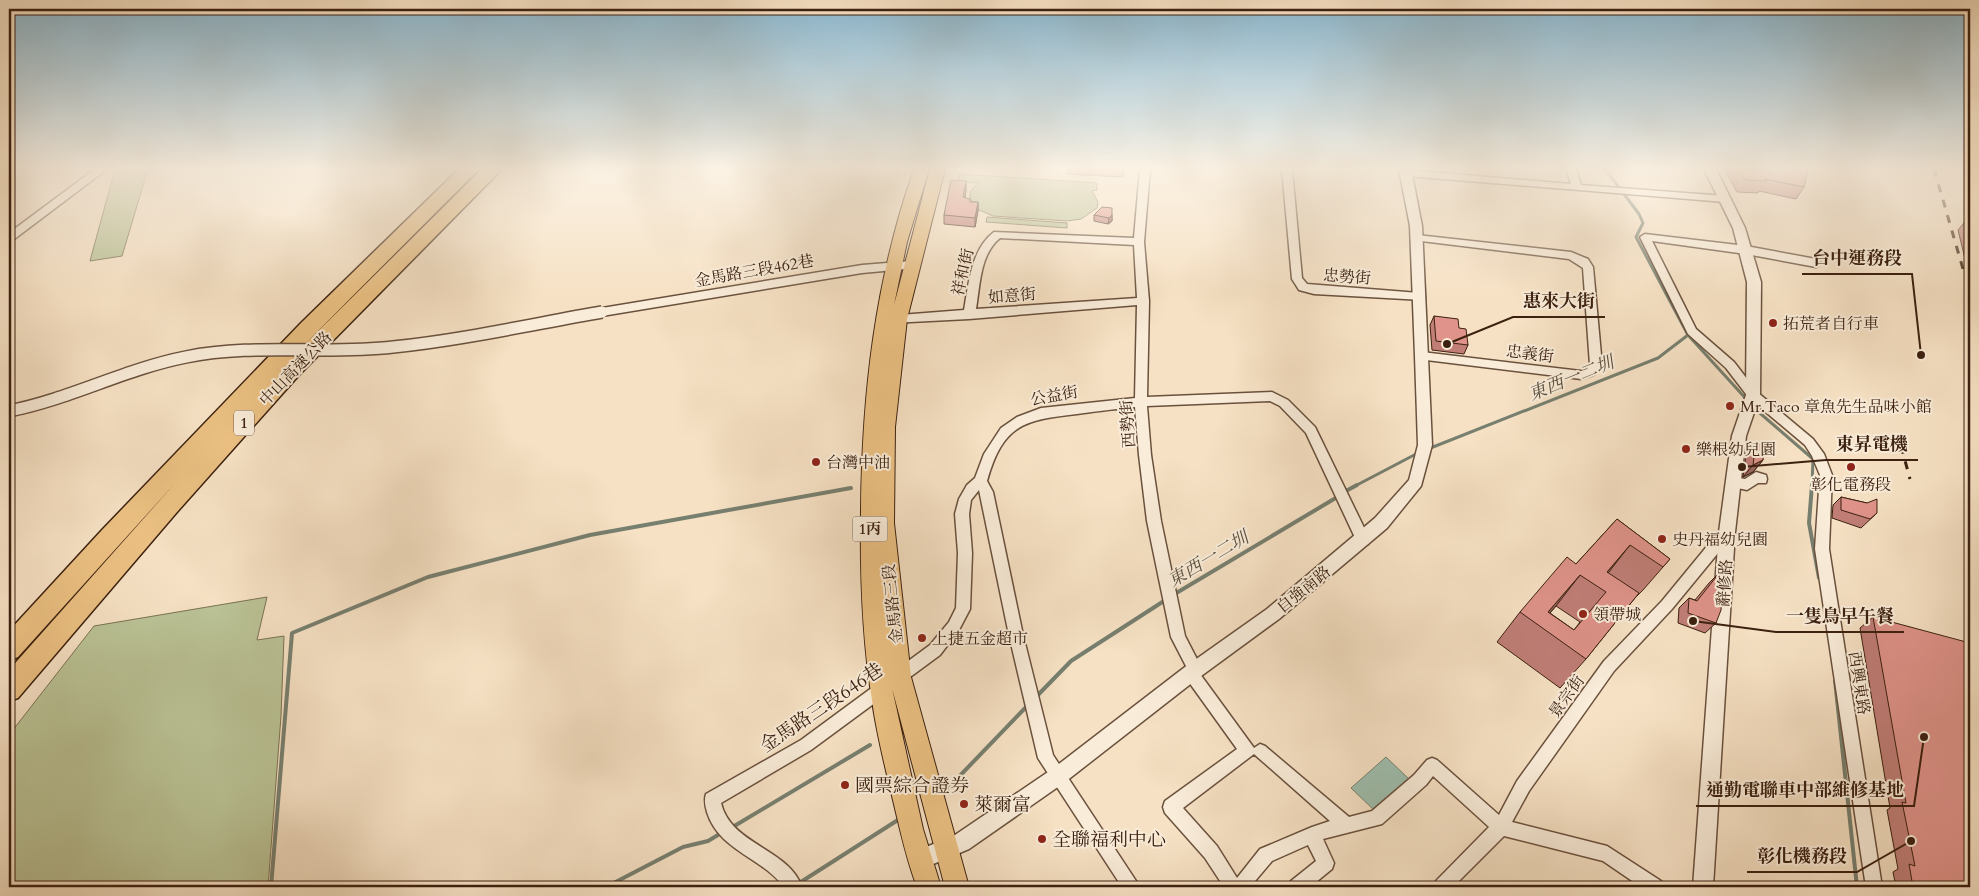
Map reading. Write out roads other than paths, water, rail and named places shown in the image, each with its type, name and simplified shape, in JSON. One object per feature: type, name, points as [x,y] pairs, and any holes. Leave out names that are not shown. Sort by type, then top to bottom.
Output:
[{"type":"highway","name":"中山高速公路","points":[[9,650],[67,583],[317,318],[425,211]]},
{"type":"highway","name":"中山高速公路","points":[[9,689],[169,505],[293,369],[451,211]]},
{"type":"main road","name":"金馬路三段","points":[[907,211],[902,266],[891,319],[870,550],[876,649],[888,734],[919,860],[929,887]]},
{"type":"main road","name":"金馬路三段","points":[[902,266],[922,211]]},
{"type":"main road","name":"金馬路三段","points":[[879,450],[893,626],[900,677],[957,887]]},
{"type":"street","points":[[9,238],[46,211]]},
{"type":"street","name":"西勢街","points":[[1142,211],[1139,242],[1143,301],[1141,400],[1145,455],[1162,564],[1178,637],[1193,671],[1253,751],[1345,824]]},
{"type":"street","name":"忠勢街","points":[[1291,211],[1297,279],[1303,287],[1314,290],[1419,297]]},
{"type":"street","name":"自強南路","points":[[919,860],[962,842],[1058,776],[1193,671],[1273,614],[1363,540],[1381,523],[1416,482],[1425,445],[1417,238],[1413,211]]},
{"type":"street","name":"辭修路","points":[[1703,887],[1727,532],[1739,436],[1751,400],[1754,282],[1746,250],[1730,211]]},
{"type":"street","name":"祥和街","points":[[969,315],[983,249],[992,237],[998,234],[1139,242]]},
{"type":"street","name":"西興東路","points":[[1746,250],[1645,237],[1692,331],[1730,365],[1751,400],[1809,442],[1818,454],[1826,475],[1822,549],[1874,887]]},
{"type":"street","name":"忠義街","points":[[1417,238],[1571,256],[1584,262],[1588,267],[1596,366],[1591,372],[1581,375],[1422,356]]},
{"type":"street","points":[[1746,250],[1816,263]]},
{"type":"street","name":"金馬路三段462巷","points":[[9,410],[39,405],[185,357],[226,351],[351,350],[394,347],[770,283],[902,266]]},
{"type":"street","name":"如意街","points":[[891,319],[969,315],[1143,301]]},
{"type":"street","name":"公益街","points":[[981,482],[986,462],[994,445],[1012,426],[1022,419],[1043,414],[1141,400],[1272,396],[1284,403],[1311,430],[1363,540]]},
{"type":"street","points":[[1733,482],[1747,485],[1756,477],[1761,479]]},
{"type":"street","points":[[981,482],[987,492],[1016,635],[1046,758],[1132,887]]},
{"type":"street","name":"金馬路三段646巷","points":[[792,884],[732,836],[720,824],[712,799],[806,745],[935,650],[954,626],[963,609],[965,553],[962,514],[965,499],[972,489],[981,482]]},
{"type":"street","name":"景宗街","points":[[1442,887],[1501,827],[1523,786],[1609,666],[1667,606],[1727,532]]},
{"type":"street","points":[[1233,887],[1211,852],[1171,807],[1253,751]]},
{"type":"street","points":[[1240,887],[1266,855],[1312,834],[1345,824],[1376,818],[1420,780],[1432,765],[1501,827],[1607,854],[1655,887]]},
{"type":"street","points":[[1297,887],[1326,864],[1312,834]]},
{"type":"waterway","points":[[1637,211],[1643,223],[1636,237],[1688,335]]},
{"type":"waterway","name":"東西一二圳","points":[[1428,449],[1658,358],[1688,335]]},
{"type":"waterway","points":[[1688,335],[1748,401]]},
{"type":"waterway","points":[[1754,408],[1813,459],[1812,486]]},
{"type":"waterway","name":"東西一二圳","points":[[1355,486],[1418,453]]},
{"type":"waterway","name":"東西一二圳","points":[[1344,492],[1357,485]]},
{"type":"waterway","points":[[1812,485],[1809,523],[1819,578]]},
{"type":"waterway","points":[[271,887],[292,633],[428,577],[590,535],[851,488]]},
{"type":"waterway","name":"東西一二圳","points":[[1173,595],[1339,496]]},
{"type":"waterway","name":"東西一二圳","points":[[1035,698],[1071,661],[1167,599]]},
{"type":"waterway","points":[[1835,680],[1857,887]]},
{"type":"waterway","name":"東西一二圳","points":[[940,793],[949,787],[1029,704]]},
{"type":"waterway","points":[[731,828],[870,745]]},
{"type":"waterway","name":"東西一二圳","points":[[793,887],[901,818]]},
{"type":"waterway","points":[[606,887],[683,847],[708,841],[723,832]]},
{"type":"railway","points":[[1946,211],[1970,293]]},
{"type":"railway","points":[[1901,446],[1910,479]]},
{"type":"place","name":"拓荒者自行車","points":[[1773,323]]},
{"type":"place","name":"惠來大街","points":[[1447,344]]},
{"type":"place","name":"台中運務段","points":[[1921,355]]},
{"type":"place","name":"Mr.Taco 章魚先生品味小館","points":[[1730,406]]},
{"type":"place","name":"樂根幼兒園","points":[[1686,449]]},
{"type":"place","name":"台灣中油","points":[[816,462]]},
{"type":"place","name":"東昇電機","points":[[1742,467]]},
{"type":"place","name":"彰化電務段","points":[[1851,467]]},
{"type":"place","name":"史丹福幼兒園","points":[[1662,539]]},
{"type":"place","name":"領帶城","points":[[1583,614]]},
{"type":"place","name":"一隻鳥早午餐","points":[[1693,621]]},
{"type":"place","name":"上捷五金超市","points":[[922,638]]},
{"type":"place","name":"通勤電聯車中部維修基地","points":[[1924,737]]},
{"type":"place","name":"國票綜合證券","points":[[845,785]]},
{"type":"place","name":"萊爾富","points":[[964,804]]},
{"type":"place","name":"全聯福利中心","points":[[1042,839]]},
{"type":"place","name":"彰化機務段","points":[[1911,841]]}]
